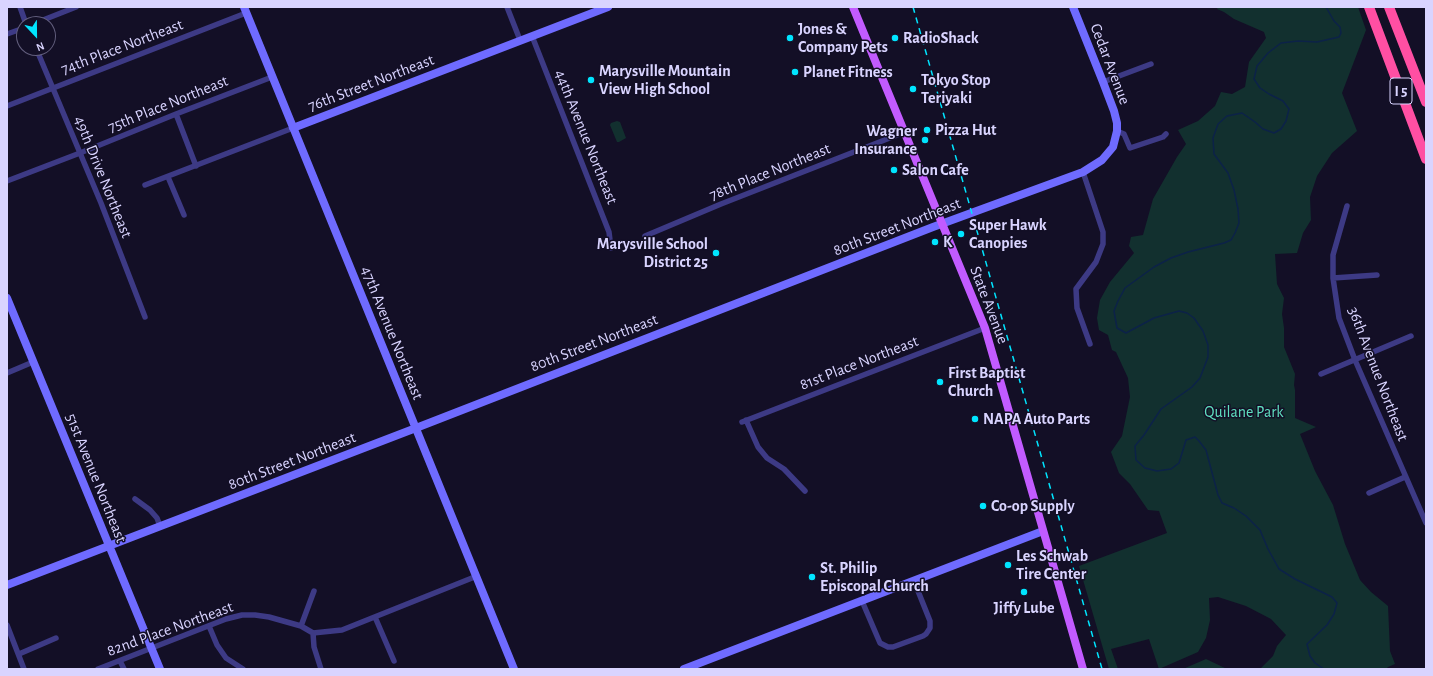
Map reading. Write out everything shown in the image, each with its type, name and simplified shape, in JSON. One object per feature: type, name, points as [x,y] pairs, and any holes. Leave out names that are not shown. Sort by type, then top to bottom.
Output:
[{"type":"highway","name":"I 5","points":[[1369,7],[1426,159]]},
{"type":"highway","name":"I 5","points":[[1389,7],[1426,102]]},
{"type":"main road","name":"State Avenue","points":[[853,7],[985,328],[1083,669]]},
{"type":"street","points":[[53,16],[76,7]]},
{"type":"street","points":[[507,7],[520,40]]},
{"type":"street","name":"76th Street Northeast","points":[[145,186],[532,36],[596,9],[608,7]]},
{"type":"street","name":"Cedar Avenue","points":[[1073,7],[1114,111],[1117,131]]},
{"type":"street","name":"47th Avenue Northeast","points":[[245,10],[514,669]]},
{"type":"street","name":"74th Place Northeast","points":[[7,106],[245,10]]},
{"type":"street","name":"44th Avenue Northeast","points":[[532,36],[609,232],[611,248]]},
{"type":"street","name":"49th Drive Northeast","points":[[39,56],[101,202],[145,317]]},
{"type":"street","points":[[1103,82],[1152,64]]},
{"type":"street","name":"75th Place Northeast","points":[[7,181],[272,77]]},
{"type":"street","points":[[176,114],[196,166]]},
{"type":"street","points":[[1117,131],[1124,134],[1130,148],[1162,137],[1166,134]]},
{"type":"street","name":"80th Street Northeast","points":[[7,585],[942,224],[1082,172],[1102,160],[1112,146],[1117,131]]},
{"type":"street","name":"78th Place Northeast","points":[[645,236],[721,204],[904,132]]},
{"type":"street","points":[[1082,172],[1104,232],[1103,244],[1096,262],[1076,289],[1077,308],[1090,344]]},
{"type":"street","points":[[168,177],[184,214]]},
{"type":"street","name":"36th Avenue Northeast","points":[[1347,206],[1333,255],[1333,278],[1339,318],[1355,360],[1426,523]]},
{"type":"street","points":[[1333,278],[1377,275]]},
{"type":"street","name":"51st Avenue Northeast","points":[[7,298],[160,669]]},
{"type":"street","name":"81st Place Northeast","points":[[806,491],[784,470],[767,458],[758,447],[744,421],[985,328]]},
{"type":"street","points":[[1321,374],[1411,336]]},
{"type":"street","points":[[7,373],[33,362]]},
{"type":"street","points":[[1369,493],[1405,477]]},
{"type":"street","points":[[135,499],[150,510],[157,518],[160,526]]},
{"type":"street","points":[[684,669],[1043,531]]},
{"type":"street","points":[[321,669],[314,647],[313,633],[342,630],[477,576]]},
{"type":"street","points":[[862,601],[878,639],[884,646],[892,647],[917,638],[928,631],[930,628],[930,621],[914,581]]},
{"type":"street","points":[[301,626],[314,591]]},
{"type":"street","name":"82nd Place Northeast","points":[[98,669],[226,619],[242,615],[269,617],[301,626],[313,633]]},
{"type":"street","points":[[375,618],[394,661]]},
{"type":"street","points":[[7,625],[24,669]]},
{"type":"street","points":[[209,626],[217,645],[226,658],[243,669]]},
{"type":"street","points":[[19,654],[56,638]]},
{"type":"street","points":[[120,661],[124,669]]},
{"type":"green space","name":"Quilane Park","points":[[1218,7],[1358,7],[1366,30],[1342,93],[1357,131],[1332,153],[1317,176],[1310,197],[1311,220],[1303,233],[1297,253],[1275,254],[1277,284],[1284,298],[1282,314],[1284,347],[1295,374],[1295,418],[1316,427],[1300,434],[1315,471],[1333,505],[1345,544],[1360,580],[1371,592],[1388,606],[1390,651],[1395,664],[1386,669],[1260,669],[1273,656],[1277,646],[1286,635],[1271,619],[1246,606],[1218,597],[1209,598],[1210,620],[1206,638],[1198,652],[1159,669],[1149,639],[1111,649],[1118,669],[1109,669],[1079,566],[1167,533],[1159,511],[1148,510],[1130,484],[1119,473],[1111,452],[1122,436],[1130,397],[1128,378],[1116,352],[1112,350],[1108,335],[1099,330],[1097,318],[1100,300],[1110,282],[1134,253],[1129,246],[1131,237],[1143,235],[1153,199],[1186,144],[1178,130],[1198,121],[1215,106],[1221,92],[1232,94],[1245,87],[1249,62],[1266,38],[1264,32],[1234,19],[1217,9]]},
{"type":"green space","points":[[617,121],[620,122],[626,138],[619,142],[617,142],[610,125],[611,123]]},
{"type":"green space","points":[[1206,659],[1227,669],[1183,669]]},
{"type":"waterway","points":[[1324,669],[1315,663],[1310,656],[1307,644],[1327,625],[1334,614],[1337,603],[1332,597],[1295,579],[1279,569],[1260,530],[1246,516],[1234,508],[1222,503],[1218,495],[1206,450],[1199,441],[1195,437],[1186,440],[1179,463],[1171,469],[1157,471],[1145,468],[1136,460],[1135,446],[1161,409],[1192,387],[1200,378],[1208,357],[1208,345],[1203,331],[1194,318],[1187,313],[1179,311],[1154,318],[1126,333],[1117,328],[1114,311],[1125,288],[1154,267],[1171,258],[1188,252],[1231,240],[1239,223],[1238,209],[1234,190],[1228,173],[1214,154],[1213,138],[1218,124],[1227,116],[1242,113],[1263,129],[1274,133],[1281,129],[1286,121],[1289,109],[1283,101],[1260,88],[1254,79],[1257,66],[1268,53],[1281,43],[1298,41],[1317,42],[1339,37],[1341,33],[1340,27],[1334,21],[1326,7]]},
{"type":"railway","points":[[913,7],[1102,669]]},
{"type":"place","name":"Jones & Company Pets","points":[[790,38]]},
{"type":"place","name":"RadioShack","points":[[895,38]]},
{"type":"place","name":"Planet Fitness","points":[[795,72]]},
{"type":"place","name":"Marysville Mountain View High School","points":[[591,80]]},
{"type":"place","name":"Tokyo Stop Teriyaki","points":[[913,89]]},
{"type":"place","name":"Pizza Hut","points":[[927,130]]},
{"type":"place","name":"Wagner Insurance","points":[[925,140]]},
{"type":"place","name":"Salon Cafe","points":[[894,170]]},
{"type":"place","name":"Super Hawk Canopies","points":[[961,234]]},
{"type":"place","name":"K","points":[[935,242]]},
{"type":"place","name":"Marysville School District 25","points":[[716,253]]},
{"type":"place","name":"First Baptist Church","points":[[940,382]]},
{"type":"place","name":"NAPA Auto Parts","points":[[975,419]]},
{"type":"place","name":"Co-op Supply","points":[[983,506]]},
{"type":"place","name":"Les Schwab Tire Center","points":[[1008,565]]},
{"type":"place","name":"St. Philip Episcopal Church","points":[[812,577]]},
{"type":"place","name":"Jiffy Lube","points":[[1024,592]]}]
